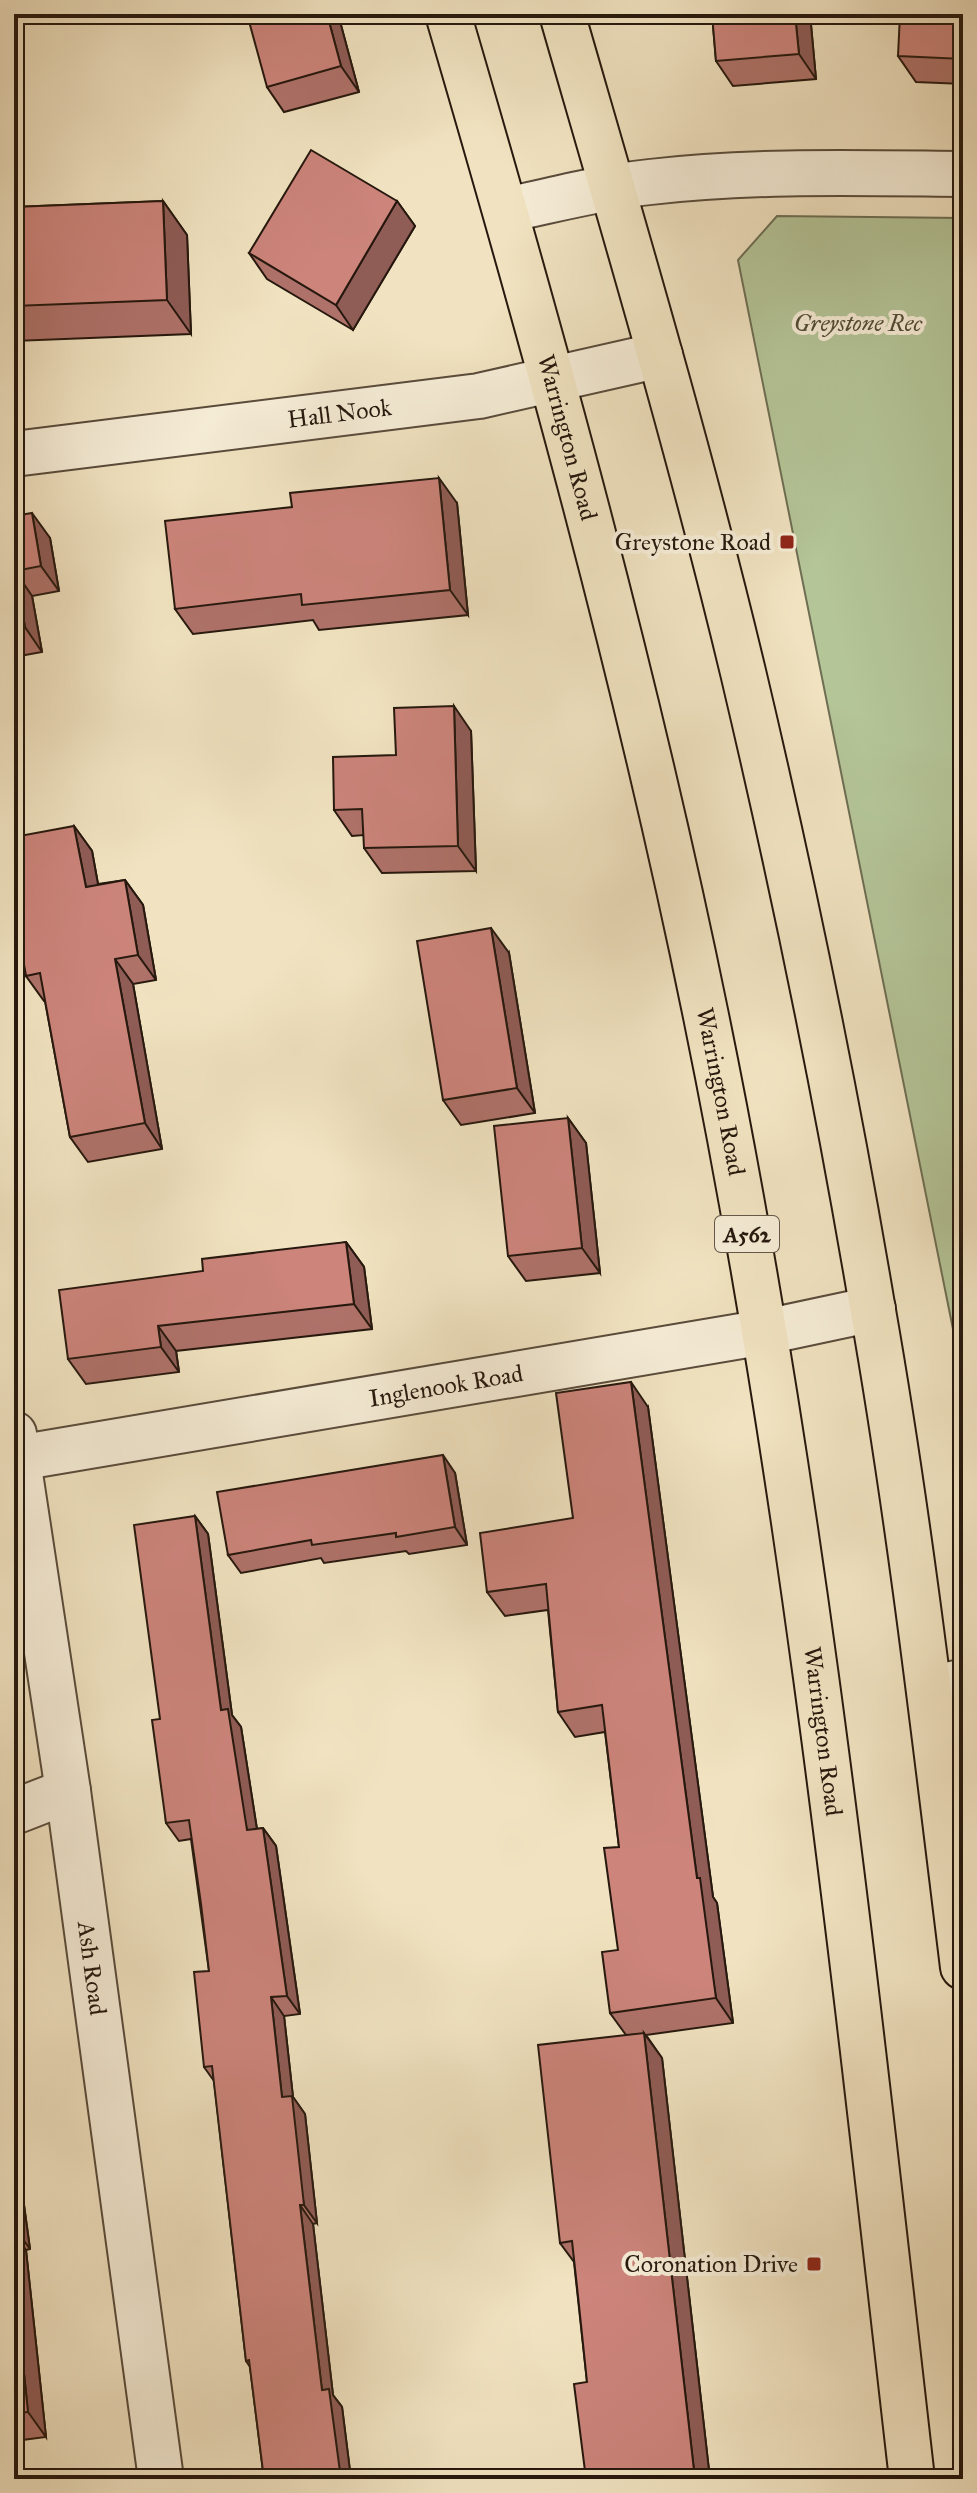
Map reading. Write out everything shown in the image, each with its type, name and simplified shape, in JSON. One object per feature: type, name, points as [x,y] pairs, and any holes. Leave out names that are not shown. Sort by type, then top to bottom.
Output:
[{"type":"main road","name":"Warrington Road","points":[[448,14],[554,380],[644,729],[706,1016],[765,1332],[834,1825],[912,2479]]},
{"type":"main road","points":[[562,14],[660,355],[746,685],[799,921],[946,1685],[963,1967]]},
{"type":"street","points":[[506,210],[612,187],[681,179],[786,172],[963,174]]},
{"type":"street","name":"Hall Nook","points":[[14,454],[479,396],[660,355]]},
{"type":"street","name":"Inglenook Road","points":[[16,1446],[765,1332],[873,1309]]},
{"type":"street","name":"Ash Road","points":[[16,1446],[68,1791],[161,2479]]},
{"type":"street","points":[[14,1812],[68,1791]]},
{"type":"green space","name":"Greystone Rec","points":[[777,216],[963,218],[963,1364],[960,1364],[738,260]]},
{"type":"building","points":[[247,14],[327,14],[341,66],[267,87]]},
{"type":"building","points":[[712,14],[795,14],[799,54],[716,61]]},
{"type":"building","points":[[900,14],[963,14],[963,59],[898,56]]},
{"type":"building","points":[[311,150],[397,201],[336,305],[249,253]]},
{"type":"building","points":[[163,201],[167,300],[14,306],[14,207]]},
{"type":"building","points":[[439,478],[450,590],[302,605],[301,594],[175,609],[165,521],[292,507],[290,493]]},
{"type":"building","points":[[32,513],[41,566],[15,571],[25,627],[14,628],[14,516]]},
{"type":"building","points":[[454,706],[458,846],[364,848],[362,809],[334,810],[333,757],[396,755],[394,708]]},
{"type":"building","points":[[74,826],[86,887],[125,880],[138,955],[115,959],[145,1123],[70,1137],[40,973],[26,976],[14,907],[14,837]]},
{"type":"building","points":[[491,928],[517,1088],[443,1100],[417,941]]},
{"type":"building","points":[[568,1118],[582,1248],[508,1256],[494,1126]]},
{"type":"building","points":[[346,1242],[354,1304],[158,1326],[161,1347],[68,1359],[59,1290],[203,1271],[202,1259]]},
{"type":"building","points":[[631,1382],[697,1878],[700,1878],[716,1998],[610,2013],[602,1952],[618,1950],[604,1848],[619,1847],[602,1705],[558,1712],[546,1584],[487,1592],[480,1533],[573,1518],[556,1393]]},
{"type":"building","points":[[443,1455],[455,1527],[396,1537],[396,1533],[312,1545],[311,1540],[228,1555],[217,1492]]},
{"type":"building","points":[[195,1516],[221,1710],[228,1709],[247,1830],[263,1828],[287,1996],[271,1997],[282,2097],[292,2096],[304,2205],[300,2205],[322,2390],[329,2389],[341,2479],[264,2479],[249,2360],[246,2361],[212,2066],[204,2067],[194,1972],[209,1971],[201,1904],[189,1820],[166,1823],[152,1720],[160,1719],[134,1525]]},
{"type":"building","points":[[644,2033],[695,2479],[586,2479],[574,2384],[587,2382],[572,2241],[560,2243],[538,2045]]},
{"type":"building","points":[[14,2277],[28,2412],[14,2413]]},
{"type":"place","name":"Greystone Road","points":[[787,542]]},
{"type":"place","name":"Coronation Drive","points":[[814,2264]]}]
